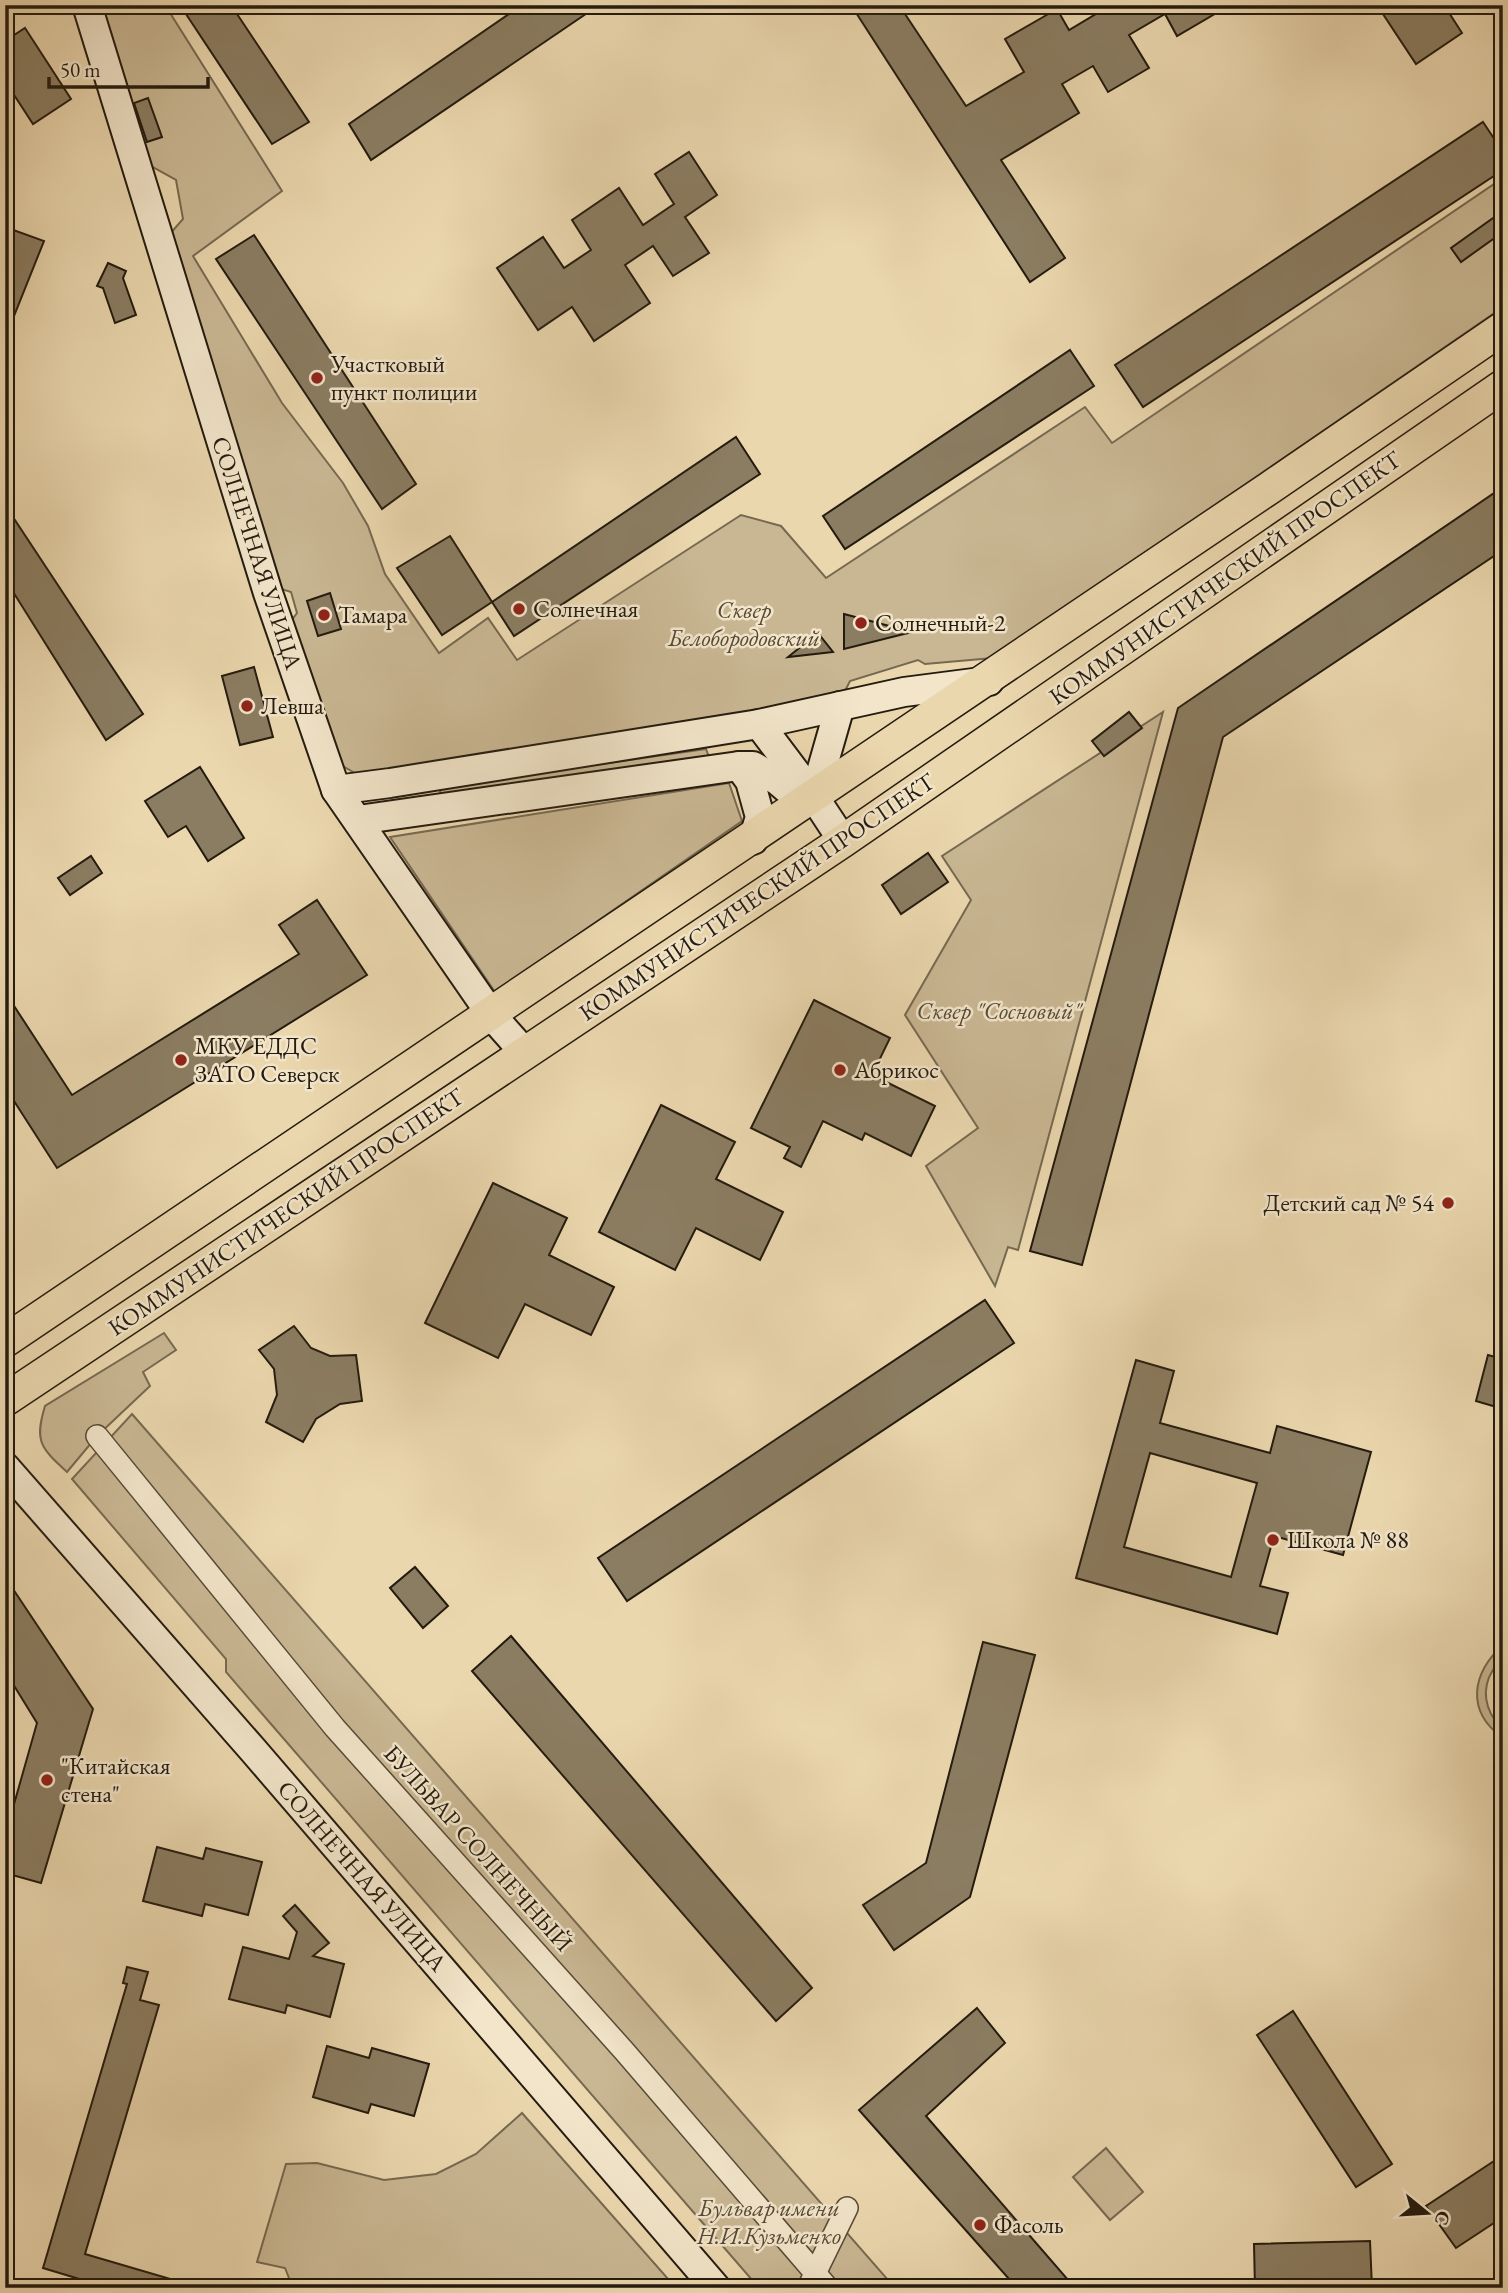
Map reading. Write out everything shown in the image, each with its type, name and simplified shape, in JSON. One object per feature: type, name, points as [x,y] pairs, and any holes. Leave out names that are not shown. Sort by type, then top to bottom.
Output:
[{"type":"main road","name":"КОММУНИСТИЧЕСКИЙ ПРОСПЕКТ","points":[[5,1341],[493,1017],[1503,328]]},
{"type":"main road","name":"КОММУНИСТИЧЕСКИЙ ПРОСПЕКТ","points":[[5,1400],[843,841],[1503,386]]},
{"type":"street","name":"СОЛНЕЧНАЯ УЛИЦА","points":[[87,5],[268,593],[336,790],[493,1017],[524,1053]]},
{"type":"street","points":[[336,790],[759,724],[904,692],[989,681]]},
{"type":"street","points":[[814,797],[840,706]]},
{"type":"street","points":[[759,724],[814,797],[843,841]]},
{"type":"street","points":[[358,820],[739,766],[752,766],[791,792],[814,797]]},
{"type":"street","points":[[739,766],[750,781],[760,817],[754,840]]},
{"type":"street","name":"БУЛЬВАР СОЛНЕЧНЫЙ","points":[[97,1436],[335,1728],[625,2052],[817,2283]]},
{"type":"street","name":"СОЛНЕЧНАЯ УЛИЦА","points":[[5,1467],[716,2288]]},
{"type":"street","points":[[817,2283],[847,2208]]},
{"type":"green space","name":"Сквер Белобородовский","points":[[101,5],[165,5],[282,191],[193,256],[282,403],[343,483],[368,526],[385,574],[439,653],[488,618],[517,660],[741,515],[781,526],[826,578],[1085,407],[1112,443],[1503,178],[1503,307],[993,658],[925,664],[918,660],[850,681],[846,689],[824,704],[360,776],[334,761],[288,625],[297,613],[291,592],[272,586],[169,235],[183,219],[176,180],[151,166]]},
{"type":"green space","name":"Сквер \"Сосновый\"","points":[[1163,712],[1018,1250],[1008,1247],[995,1286],[926,1166],[978,1128],[905,1015],[971,900],[942,856]]},
{"type":"green space","points":[[706,749],[709,757],[441,795],[439,787]]},
{"type":"green space","points":[[729,783],[742,821],[495,992],[390,837]]},
{"type":"green space","points":[[164,1333],[176,1350],[143,1372],[150,1386],[97,1436],[67,1472],[42,1444],[40,1428],[45,1406]]},
{"type":"green space","name":"Бульвар имени Н.И.Кузьменко","points":[[132,1414],[895,2288],[759,2288],[226,1672],[226,1659],[72,1479]]},
{"type":"green space","points":[[1503,1645],[1503,1659],[1489,1677],[1486,1699],[1491,1714],[1501,1728],[1503,1738],[1483,1716],[1477,1692],[1485,1668]]},
{"type":"green space","points":[[522,2113],[676,2288],[293,2288],[285,2268],[257,2262],[286,2164],[317,2163],[384,2180],[436,2174],[476,2154]]},
{"type":"green space","points":[[1106,2148],[1143,2192],[1110,2220],[1073,2177]]},
{"type":"building","points":[[180,5],[231,5],[309,122],[272,144]]},
{"type":"building","points":[[522,5],[599,5],[371,160],[349,124]]},
{"type":"building","points":[[851,5],[899,5],[966,106],[1024,72],[1005,39],[1057,9],[1069,30],[1111,5],[1230,5],[1177,36],[1165,14],[1129,35],[1149,68],[1108,92],[1093,66],[1062,84],[1079,113],[1001,160],[1065,258],[1030,282]]},
{"type":"building","points":[[1377,5],[1444,5],[1462,33],[1416,64]]},
{"type":"building","points":[[25,28],[71,99],[33,124],[5,81],[5,41]]},
{"type":"building","points":[[148,98],[162,137],[147,142],[134,103]]},
{"type":"building","points":[[1483,122],[1503,152],[1503,170],[1143,407],[1115,365]]},
{"type":"building","points":[[689,152],[717,195],[685,217],[709,253],[673,276],[653,246],[625,265],[650,303],[594,341],[572,307],[538,330],[497,268],[543,237],[564,268],[591,250],[572,220],[619,188],[643,225],[674,204],[655,174]]},
{"type":"building","points":[[1503,211],[1503,232],[1461,262],[1451,248]]},
{"type":"building","points":[[5,227],[44,241],[6,336],[5,336]]},
{"type":"building","points":[[254,235],[416,484],[382,509],[216,259]]},
{"type":"building","points":[[108,263],[126,271],[123,278],[136,315],[115,323],[103,288],[97,286]]},
{"type":"building","points":[[1070,350],[1094,386],[845,549],[823,516]]},
{"type":"building","points":[[736,437],[760,474],[514,636],[492,602]]},
{"type":"building","points":[[1503,487],[1503,550],[1223,737],[1082,1265],[1030,1251],[1178,708]]},
{"type":"building","points":[[5,505],[143,714],[106,740],[5,579]]},
{"type":"building","points":[[450,536],[492,602],[442,635],[397,568]]},
{"type":"building","name":"Тамара","points":[[330,593],[341,629],[318,636],[307,601]]},
{"type":"building","name":"Солнечный-2","points":[[844,614],[912,632],[844,649]]},
{"type":"building","points":[[818,633],[833,652],[788,657]]},
{"type":"building","name":"Левша","points":[[254,667],[273,737],[240,745],[222,676]]},
{"type":"building","points":[[1129,712],[1142,728],[1104,756],[1092,741]]},
{"type":"building","points":[[200,767],[244,838],[208,861],[186,826],[168,837],[145,801]]},
{"type":"building","points":[[928,853],[948,882],[901,914],[882,885]]},
{"type":"building","points":[[91,856],[102,873],[70,895],[58,878]]},
{"type":"building","points":[[317,900],[367,975],[57,1168],[5,1087],[5,992],[72,1095],[299,954],[279,925]]},
{"type":"building","points":[[814,1000],[890,1038],[872,1075],[935,1106],[911,1156],[865,1133],[862,1140],[823,1121],[801,1167],[784,1158],[790,1147],[751,1128]]},
{"type":"building","points":[[661,1105],[735,1142],[716,1179],[783,1212],[760,1260],[696,1228],[675,1270],[599,1232]]},
{"type":"building","points":[[493,1183],[567,1218],[549,1255],[614,1287],[591,1335],[525,1304],[498,1358],[425,1323]]},
{"type":"building","points":[[985,1300],[1014,1343],[627,1601],[598,1558]]},
{"type":"building","points":[[294,1326],[311,1348],[330,1356],[356,1355],[362,1401],[340,1404],[316,1419],[303,1442],[266,1422],[277,1395],[274,1369],[259,1350]]},
{"type":"building","points":[[1488,1355],[1503,1359],[1503,1409],[1476,1401]]},
{"type":"building","points":[[1136,1360],[1174,1371],[1160,1423],[1270,1453],[1277,1426],[1371,1452],[1343,1555],[1274,1536],[1260,1586],[1288,1593],[1277,1634],[1076,1578]],"holes":[[[1150,1453],[1257,1483],[1231,1577],[1124,1547]]]},
{"type":"building","points":[[415,1567],[448,1606],[423,1628],[390,1588]]},
{"type":"building","name":"\"Китайская стена\"","points":[[5,1577],[93,1709],[41,1883],[5,1873],[5,1836],[37,1723],[5,1671]]},
{"type":"building","points":[[511,1636],[812,1988],[776,2021],[472,1671]]},
{"type":"building","points":[[983,1642],[1035,1655],[970,1897],[894,1950],[863,1905],[926,1863]]},
{"type":"building","points":[[157,1847],[203,1859],[206,1848],[262,1862],[248,1915],[205,1904],[202,1916],[143,1901]]},
{"type":"building","points":[[295,1905],[329,1943],[313,1956],[344,1964],[330,2017],[287,2005],[285,2013],[229,1999],[243,1947],[289,1959],[297,1932],[283,1916]]},
{"type":"building","points":[[127,1967],[148,1972],[140,2000],[159,2005],[85,2254],[184,2283],[184,2288],[109,2288],[43,2268],[127,1984],[123,1983]]},
{"type":"building","points":[[977,2008],[1005,2043],[926,2116],[1075,2288],[1017,2288],[859,2110]]},
{"type":"building","points":[[1293,2011],[1392,2164],[1356,2187],[1257,2035]]},
{"type":"building","points":[[327,2046],[369,2058],[372,2048],[429,2064],[414,2116],[371,2104],[368,2113],[313,2097]]},
{"type":"building","points":[[1503,2155],[1503,2217],[1456,2248],[1426,2206]]},
{"type":"building","points":[[1370,2241],[1372,2288],[1255,2288],[1254,2244]]},
{"type":"place","name":"Участковый пункт полиции","points":[[317,378]]},
{"type":"place","name":"Солнечная","points":[[519,609]]},
{"type":"place","name":"Тамара","points":[[324,615]]},
{"type":"place","name":"Солнечный-2","points":[[861,623]]},
{"type":"place","name":"Левша","points":[[247,706]]},
{"type":"place","name":"МКУ ЕДДС ЗАТО Северск","points":[[181,1060]]},
{"type":"place","name":"Абрикос","points":[[840,1070]]},
{"type":"place","name":"Детский сад № 54","points":[[1448,1203]]},
{"type":"place","name":"Школа № 88","points":[[1273,1540]]},
{"type":"place","name":"\"Китайская стена\"","points":[[47,1780]]},
{"type":"place","name":"Фасоль","points":[[980,2225]]}]
